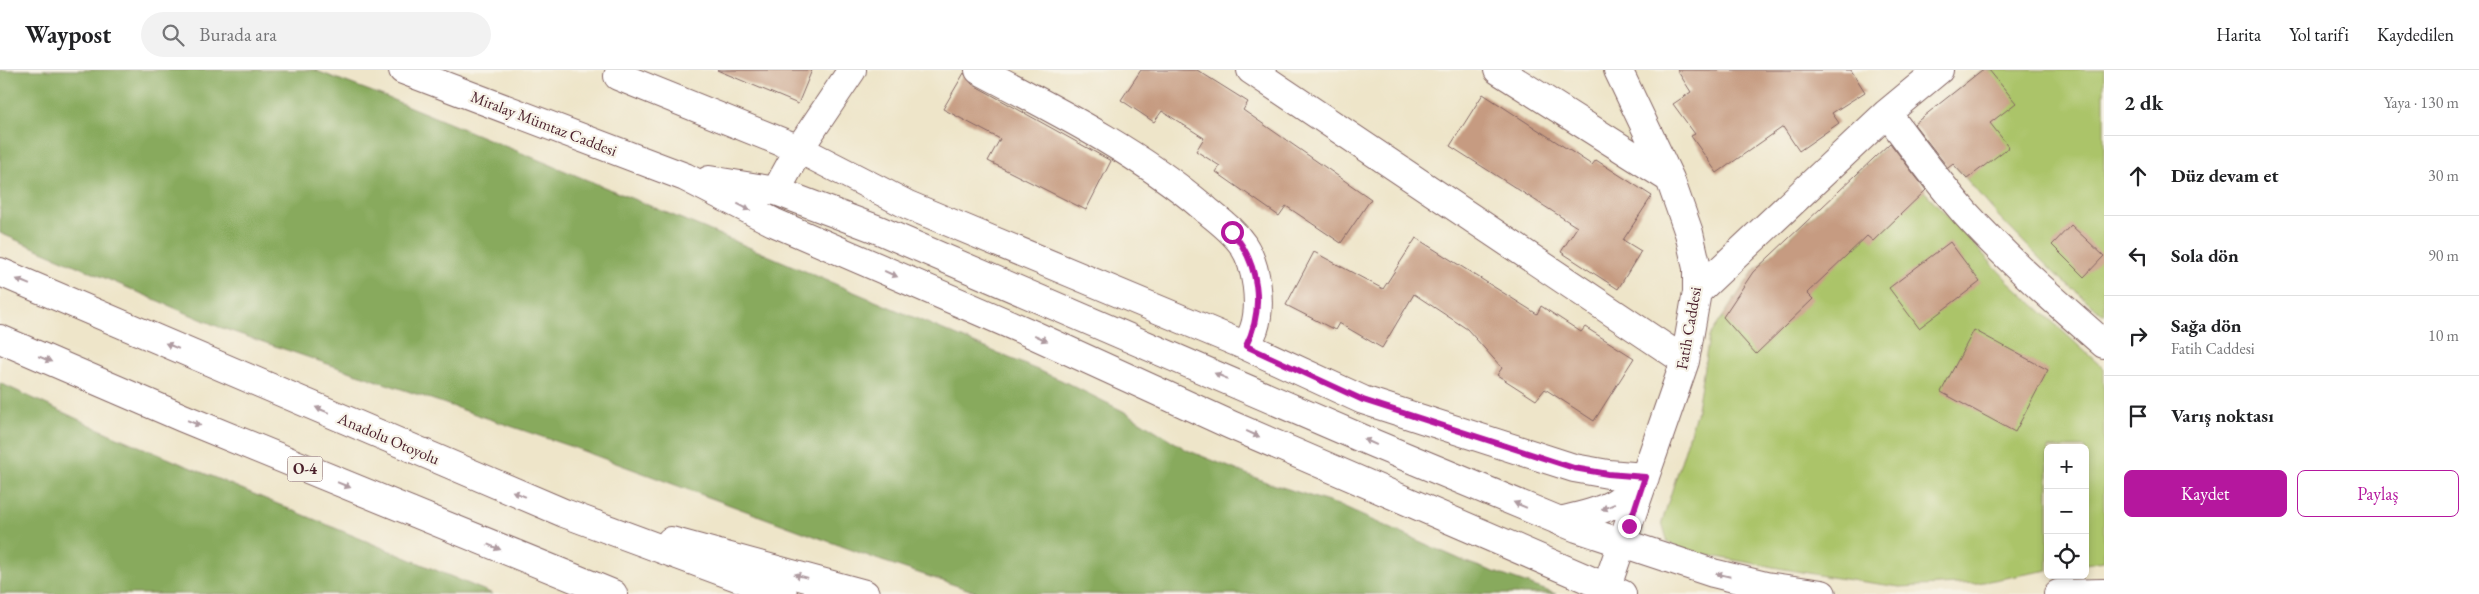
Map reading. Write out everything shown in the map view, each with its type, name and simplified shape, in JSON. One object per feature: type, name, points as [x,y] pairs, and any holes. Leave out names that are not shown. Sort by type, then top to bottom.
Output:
[{"type":"main road","name":"Miralay Mümtaz Caddesi","points":[[403,70],[685,176]]},
{"type":"main road","points":[[776,191],[799,150],[852,70]]},
{"type":"main road","points":[[979,70],[1088,128],[1165,177],[1232,232],[1247,252],[1255,277],[1257,311],[1254,329],[1246,346]]},
{"type":"main road","points":[[1251,70],[1685,361]]},
{"type":"main road","points":[[1498,70],[1670,179]]},
{"type":"main road","name":"Fatih Caddesi","points":[[1614,592],[1622,543],[1685,361],[1698,292],[1697,268],[1689,233],[1670,179],[1618,70]]},
{"type":"main road","points":[[1698,292],[1887,113],[1939,70]]},
{"type":"main road","points":[[618,76],[799,150],[908,205],[1246,346],[1372,402],[1574,468],[1608,474],[1645,477]]},
{"type":"main road","points":[[1887,113],[1920,160],[1965,213],[2018,267],[2104,344]]},
{"type":"main road","points":[[685,176],[776,191],[879,230],[1375,444],[1559,521],[1713,573],[1766,586],[1822,594]]},
{"type":"main road","points":[[685,176],[773,222],[1032,334],[1240,429],[1614,592]]},
{"type":"main road","name":"Anadolu Otoyolu","points":[[0,272],[564,513],[783,594]]},
{"type":"main road","name":"O-4","points":[[0,339],[182,418],[612,594]]},
{"type":"main road","points":[[1559,521],[1596,512],[1620,502],[1645,477]]},
{"type":"main road","points":[[564,513],[865,594]]},
{"type":"main road","points":[[2058,594],[2104,593]]},
{"type":"green space","points":[[0,70],[314,70],[386,97],[706,229],[1061,380],[1127,413],[1187,450],[1266,482],[1338,505],[1466,562],[1556,594],[982,594],[882,561],[575,448],[219,327],[0,233]]},
{"type":"green space","points":[[1982,70],[2104,70],[2104,315],[2055,274],[2000,218],[1917,122]]},
{"type":"green space","points":[[1884,148],[2008,281],[2104,369],[2104,561],[2089,563],[2089,444],[2044,444],[2044,571],[1978,583],[1900,587],[1830,577],[1694,553],[1668,543],[1662,522],[1696,414],[1709,337],[1753,272]]},
{"type":"green space","points":[[0,383],[110,434],[493,594],[0,594]]},
{"type":"building","points":[[717,70],[812,70],[798,104]]},
{"type":"building","points":[[1141,70],[1197,70],[1248,102],[1243,110],[1371,199],[1341,243],[1286,206],[1279,216],[1216,172],[1220,166],[1196,151],[1204,138],[1162,111],[1154,122],[1121,100]]},
{"type":"building","points":[[1677,70],[1851,70],[1865,92],[1832,113],[1839,123],[1799,151],[1783,127],[1717,173],[1691,136],[1695,134],[1673,104],[1691,92]]},
{"type":"building","points":[[1982,70],[1989,70],[2016,103],[1990,123],[2009,147],[1967,179],[1953,164],[1948,168],[1914,124]]},
{"type":"building","points":[[964,73],[972,84],[1111,161],[1086,210],[988,161],[1000,139],[943,109]]},
{"type":"building","points":[[1483,94],[1592,165],[1596,160],[1652,196],[1623,240],[1641,251],[1618,289],[1561,252],[1577,227],[1450,146]]},
{"type":"building","points":[[1890,143],[1926,190],[1873,241],[1867,236],[1807,293],[1813,299],[1756,354],[1723,317],[1753,272]]},
{"type":"building","points":[[2071,225],[2104,256],[2084,277],[2052,245]]},
{"type":"building","points":[[1416,238],[1537,314],[1541,306],[1581,332],[1585,327],[1634,358],[1594,421],[1545,389],[1536,400],[1497,375],[1502,368],[1467,329],[1414,294],[1382,348],[1339,323],[1335,330],[1286,305],[1314,252],[1383,289]]},
{"type":"building","points":[[1950,242],[1980,282],[1919,328],[1889,288]]},
{"type":"building","points":[[1974,330],[2048,370],[2015,432],[1941,392]]},
{"type":"route","points":[[1232,232],[1243,245],[1251,260],[1255,277],[1257,311],[1254,329],[1246,346],[1363,400],[1574,468],[1608,474],[1645,477],[1629,526]]}]
